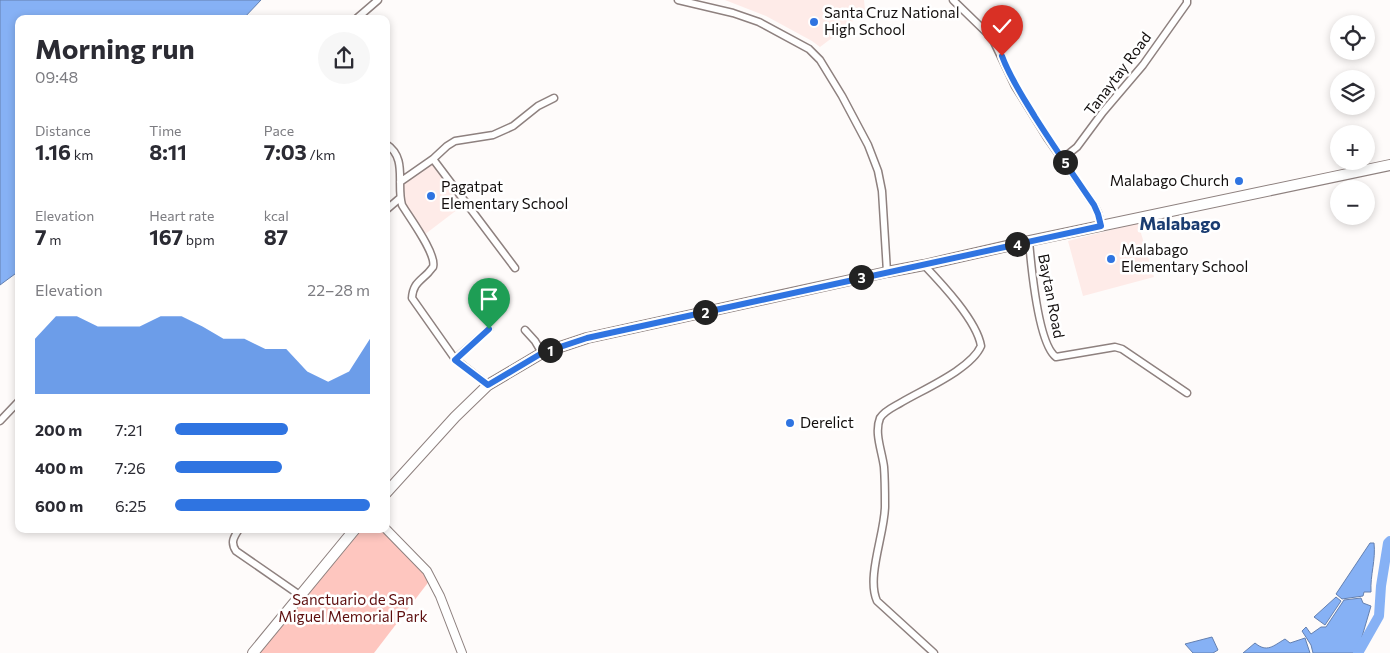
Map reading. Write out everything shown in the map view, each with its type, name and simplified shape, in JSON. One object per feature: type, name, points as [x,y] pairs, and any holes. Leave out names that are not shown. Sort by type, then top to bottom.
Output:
[{"type":"main road","points":[[390,488],[455,417],[488,385],[542,353],[587,338],[1029,241],[1390,165]]},
{"type":"main road","points":[[253,653],[352,533]]},
{"type":"street","points":[[361,15],[378,0]]},
{"type":"street","points":[[678,0],[733,12],[759,22],[809,49],[820,60],[842,96],[868,146],[878,172],[882,191],[887,272]]},
{"type":"street","points":[[953,0],[994,42],[1015,86],[1094,205],[1101,226]]},
{"type":"street","name":"Tanaytay Road","points":[[1062,158],[1078,147],[1103,112],[1143,65],[1187,3],[1187,0]]},
{"type":"street","points":[[400,182],[455,141],[493,135],[513,126],[538,106],[554,98]]},
{"type":"street","points":[[390,147],[398,157],[402,205],[430,251],[433,260],[430,272],[414,285],[412,298],[455,360],[488,385]]},
{"type":"street","points":[[433,159],[515,268]]},
{"type":"street","points":[[390,207],[400,198]]},
{"type":"street","name":"Baytan Road","points":[[1029,241],[1035,295],[1044,333],[1052,354],[1056,357],[1114,347],[1122,349],[1187,393]]},
{"type":"street","points":[[924,265],[961,308],[977,334],[980,346],[969,363],[891,408],[880,418],[878,434],[884,469],[885,508],[874,572],[873,592],[877,601],[934,653]]},
{"type":"street","points":[[455,360],[489,329]]},
{"type":"street","points":[[525,330],[542,353]]},
{"type":"street","points":[[0,421],[15,405]]},
{"type":"street","points":[[237,533],[232,541],[232,545],[236,550],[301,596]]},
{"type":"street","points":[[390,533],[427,571],[440,596],[462,653]]},
{"type":"shaded area","name":"Santa Cruz National High School","points":[[725,0],[864,0],[865,10],[820,47],[766,16]]},
{"type":"shaded area","name":"Pagatpat Elementary School","points":[[434,161],[466,203],[424,235],[402,203],[402,188],[404,184]]},
{"type":"shaded area","name":"Malabago Elementary School","points":[[1138,223],[1154,277],[1083,296],[1068,241]]},
{"type":"green space","name":"Sanctuario de San Miguel Memorial Park","points":[[359,533],[385,533],[407,552],[430,580],[374,653],[259,653]]},
{"type":"water","points":[[0,0],[261,0],[247,15],[15,15],[15,274],[0,285]]},
{"type":"water","points":[[1370,543],[1374,543],[1371,592],[1364,592],[1363,596],[1342,599],[1336,594]]},
{"type":"water","points":[[1336,597],[1341,601],[1325,625],[1314,617]]},
{"type":"water","points":[[1361,598],[1363,603],[1371,606],[1359,647],[1355,653],[1313,653],[1311,645],[1302,631],[1306,627],[1311,634],[1321,627],[1326,627],[1344,600]]},
{"type":"water","points":[[1212,637],[1218,650],[1213,653],[1193,653],[1185,644]]},
{"type":"water","points":[[1305,638],[1310,653],[1243,653],[1255,643],[1263,648],[1267,648],[1285,639],[1290,643]]},
{"type":"waterway","points":[[1358,653],[1379,616],[1381,586],[1388,543],[1390,541]]},
{"type":"place","name":"Santa Cruz National High School","points":[[814,22]]},
{"type":"place","name":"Malabago Church","points":[[1239,181]]},
{"type":"place","name":"Pagatpat Elementary School","points":[[431,196]]},
{"type":"place","name":"Malabago Elementary School","points":[[1111,259]]},
{"type":"place","name":"Derelict","points":[[790,423]]},
{"type":"district","name":"Malabago","points":[[1180,224]]},
{"type":"route","points":[[489,329],[455,360],[488,385],[542,353],[587,338],[1101,226],[1094,205],[1048,139],[1015,86],[1002,56]]}]
